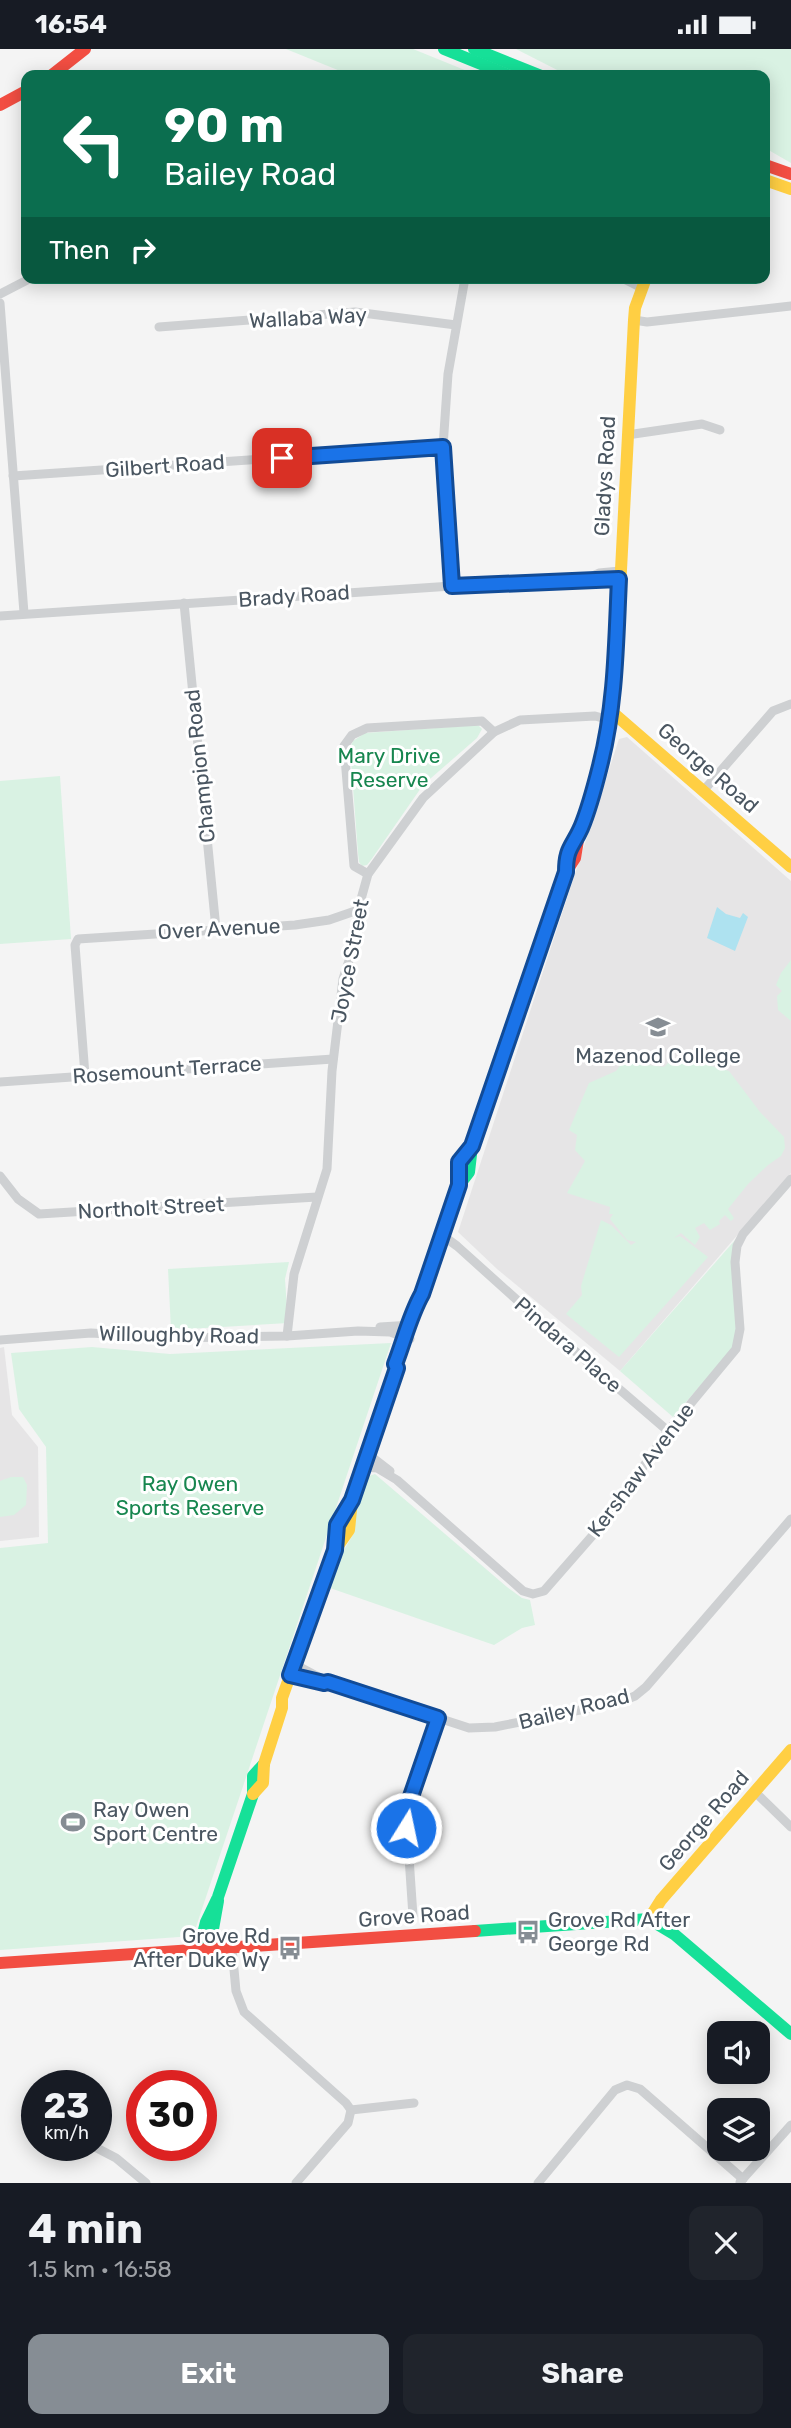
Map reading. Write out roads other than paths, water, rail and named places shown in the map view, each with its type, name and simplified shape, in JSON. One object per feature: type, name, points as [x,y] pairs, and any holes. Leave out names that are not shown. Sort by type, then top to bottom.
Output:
[{"type":"street","points":[[58,70],[85,49]]},
{"type":"street","points":[[444,49],[496,70]]},
{"type":"street","points":[[474,49],[526,70]]},
{"type":"street","points":[[0,105],[21,94]]},
{"type":"street","points":[[770,167],[791,174]]},
{"type":"street","points":[[770,182],[791,189]]},
{"type":"street","points":[[0,294],[21,283]]},
{"type":"street","points":[[452,586],[443,447],[448,374],[464,284]]},
{"type":"street","name":"Gladys Road","points":[[214,1949],[213,1929],[218,1897],[253,1794],[253,1776],[264,1764],[281,1703],[295,1670],[335,1550],[348,1532],[352,1500],[397,1368],[395,1364],[409,1332],[459,1185],[469,1172],[472,1146],[566,872],[566,856],[570,843],[580,828],[600,766],[609,748],[613,717],[634,320],[644,284]]},
{"type":"street","points":[[0,303],[24,613]]},
{"type":"street","points":[[634,320],[651,321],[791,306]]},
{"type":"street","name":"Wallaba Way","points":[[159,327],[355,312],[456,325]]},
{"type":"street","points":[[627,435],[702,424],[720,430]]},
{"type":"street","name":"Gilbert Road","points":[[13,476],[443,447]]},
{"type":"street","name":"Brady Road","points":[[0,616],[588,578],[600,573],[619,575]]},
{"type":"street","name":"Champion Road","points":[[184,603],[216,929]]},
{"type":"street","points":[[704,790],[773,711],[791,704]]},
{"type":"street","name":"Joyce Street","points":[[287,1336],[294,1274],[327,1169],[333,1059],[343,979],[358,933],[358,910],[368,874],[423,798],[494,732],[520,720],[613,717]]},
{"type":"street","name":"George Road","points":[[613,717],[631,727],[791,867]]},
{"type":"street","points":[[368,874],[354,866],[344,746],[352,735],[367,728],[482,721],[494,732]]},
{"type":"street","name":"Over Avenue","points":[[85,1075],[75,945],[78,939],[315,922],[358,910]]},
{"type":"street","name":"Rosemount Terrace","points":[[0,1082],[333,1059]]},
{"type":"street","name":"Northolt Street","points":[[0,1176],[18,1199],[39,1214],[317,1197]]},
{"type":"street","name":"Kershaw Avenue","points":[[366,1460],[386,1467],[397,1481],[523,1591],[537,1594],[548,1587],[600,1528],[668,1431],[736,1349],[740,1329],[735,1262],[737,1245],[743,1234],[791,1179]]},
{"type":"street","name":"Pindara Place","points":[[442,1235],[668,1431]]},
{"type":"street","name":"Pindara Place","points":[[438,1248],[453,1249],[468,1258]]},
{"type":"street","name":"Willoughby Road","points":[[0,1340],[91,1333],[174,1338],[287,1336],[358,1331],[409,1332]]},
{"type":"street","name":"Bailey Road","points":[[295,1670],[470,1728],[489,1728],[620,1702],[635,1696],[646,1687],[791,1519]]},
{"type":"street","points":[[413,1916],[406,1813],[438,1718]]},
{"type":"street","name":"George Road","points":[[649,1919],[661,1900],[791,1750]]},
{"type":"street","points":[[755,1791],[791,1827]]},
{"type":"street","name":"Gladys Road","points":[[199,1950],[202,1931],[218,1897]]},
{"type":"street","points":[[649,1919],[674,1934],[791,2034]]},
{"type":"street","name":"Grove Road","points":[[0,1963],[649,1919]]},
{"type":"street","points":[[232,1948],[236,1991],[244,2013],[351,2110],[414,2103]]},
{"type":"street","points":[[538,2183],[615,2089],[627,2085],[640,2089],[741,2181],[791,2125]]},
{"type":"street","points":[[296,2183],[348,2123],[351,2110]]},
{"type":"street","points":[[112,2156],[146,2183]]},
{"type":"water","points":[[717,907],[726,914],[740,918],[743,913],[748,917],[735,951],[707,938]]},
{"type":"place","name":"Mazenod College","points":[[658,1027]]},
{"type":"place","name":"Ray Owen Sport Centre","points":[[73,1822]]},
{"type":"place","name":"Grove Rd After George Rd","points":[[528,1932]]},
{"type":"place","name":"Grove Rd After Duke Wy","points":[[290,1948]]},
{"type":"park label","name":"Mary Drive Reserve","points":[[389,768]]},
{"type":"park label","name":"Ray Owen Sports Reserve","points":[[190,1496]]}]
